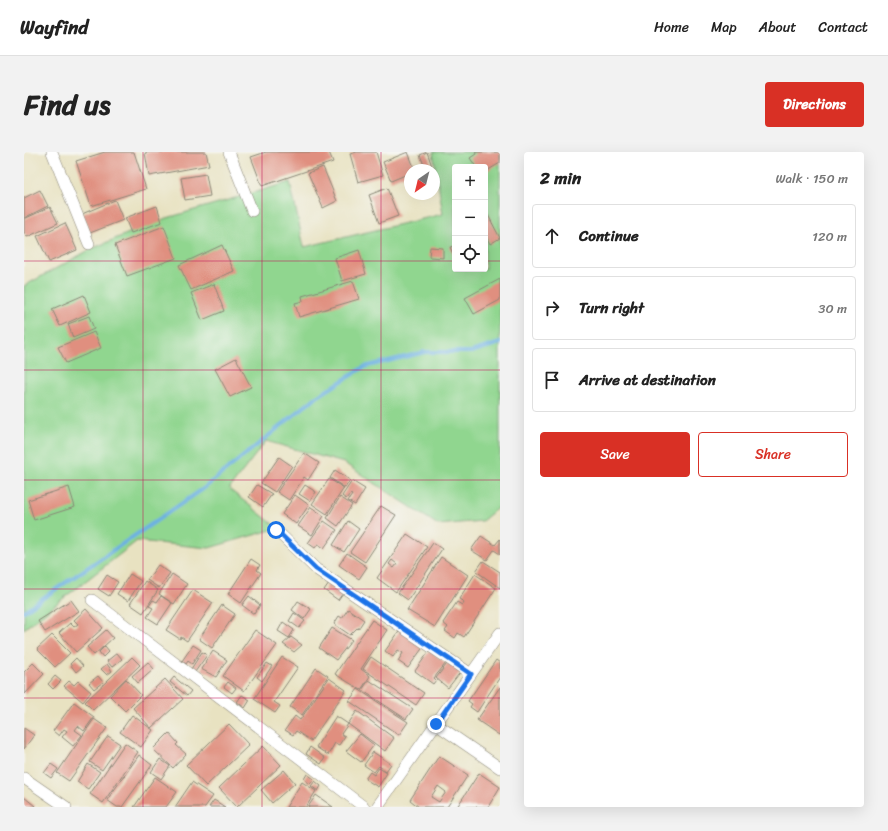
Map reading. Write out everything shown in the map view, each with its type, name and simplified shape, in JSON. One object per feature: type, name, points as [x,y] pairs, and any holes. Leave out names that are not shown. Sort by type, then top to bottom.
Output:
[{"type":"street","points":[[52,152],[89,244]]},
{"type":"street","points":[[229,152],[252,211]]},
{"type":"street","points":[[276,530],[316,569],[471,674]]},
{"type":"street","points":[[92,600],[364,807]]},
{"type":"street","points":[[378,807],[500,633]]},
{"type":"street","points":[[436,724],[500,768]]},
{"type":"street","points":[[24,778],[66,807]]},
{"type":"green space","points":[[433,152],[500,152],[500,506],[482,521],[438,525],[344,463],[266,441],[229,489],[278,528],[209,548],[137,541],[24,629],[24,286],[91,249],[160,220],[290,182],[304,247],[443,214],[440,195],[440,164],[435,164]]},
{"type":"building","points":[[105,152],[134,152],[146,189],[91,206],[76,161]]},
{"type":"building","points":[[206,152],[209,165],[149,176],[145,153]]},
{"type":"building","points":[[266,152],[329,152],[333,162],[262,186],[251,157]]},
{"type":"building","points":[[357,152],[376,152],[383,175],[358,182],[350,154]]},
{"type":"building","points":[[408,152],[413,164],[404,164],[404,176],[391,181],[383,162]]},
{"type":"building","points":[[427,152],[431,164],[424,164],[420,155]]},
{"type":"building","points":[[475,152],[500,152],[500,163],[488,170],[488,164],[474,164],[470,158],[476,154]]},
{"type":"building","points":[[323,167],[337,201],[323,208],[308,173]]},
{"type":"building","points":[[206,174],[210,196],[185,200],[181,178]]},
{"type":"building","points":[[387,188],[398,216],[379,223],[369,195]]},
{"type":"building","points":[[40,190],[48,206],[24,218],[24,198]]},
{"type":"building","points":[[115,200],[123,220],[90,233],[82,214]]},
{"type":"building","points":[[157,206],[162,222],[131,233],[125,218]]},
{"type":"building","points":[[50,207],[58,223],[27,237],[24,232],[24,219]]},
{"type":"building","points":[[488,215],[500,238],[490,244],[488,240]]},
{"type":"building","points":[[65,223],[77,250],[49,262],[37,236]]},
{"type":"building","points":[[164,226],[176,258],[127,276],[115,245]]},
{"type":"building","points":[[222,245],[234,271],[191,290],[179,265]]},
{"type":"building","points":[[430,247],[443,248],[443,258],[429,257]]},
{"type":"building","points":[[359,250],[366,274],[342,281],[335,258]]},
{"type":"building","points":[[500,279],[500,300],[474,314],[465,298]]},
{"type":"building","points":[[353,281],[359,299],[299,317],[295,303],[303,301],[302,296]]},
{"type":"building","points":[[214,284],[224,311],[202,320],[191,293]]},
{"type":"building","points":[[84,295],[91,312],[60,326],[52,309]]},
{"type":"building","points":[[89,316],[94,329],[73,338],[68,324]]},
{"type":"building","points":[[94,332],[101,348],[66,363],[58,347]]},
{"type":"building","points":[[236,358],[251,387],[230,397],[215,369]]},
{"type":"building","points":[[304,453],[319,463],[308,480],[304,477],[289,500],[277,492]]},
{"type":"building","points":[[279,457],[292,466],[275,492],[261,483]]},
{"type":"building","points":[[335,470],[350,480],[345,488],[330,478]]},
{"type":"building","points":[[329,479],[344,488],[327,514],[312,504]]},
{"type":"building","points":[[352,481],[365,489],[355,505],[348,501],[352,495],[350,494],[346,499],[342,496]]},
{"type":"building","points":[[257,485],[272,494],[263,507],[249,497]]},
{"type":"building","points":[[305,485],[316,492],[310,501],[299,494]]},
{"type":"building","points":[[69,487],[75,507],[34,520],[28,500]]},
{"type":"building","points":[[295,495],[309,505],[296,524],[282,514]]},
{"type":"building","points":[[340,497],[352,505],[338,526],[327,518]]},
{"type":"building","points":[[381,506],[396,515],[365,562],[350,552]]},
{"type":"building","points":[[311,507],[324,516],[312,535],[298,526]]},
{"type":"building","points":[[324,521],[337,530],[324,548],[318,544],[315,548],[308,543]]},
{"type":"building","points":[[348,521],[359,529],[344,552],[333,545]]},
{"type":"building","points":[[407,534],[427,547],[396,592],[377,578]],"holes":[[[392,560],[397,564],[394,568],[389,564]]]},
{"type":"building","points":[[481,536],[495,545],[500,539],[500,554],[494,550],[487,560],[471,550]]},
{"type":"building","points":[[433,543],[442,549],[408,600],[398,593]]},
{"type":"building","points":[[347,553],[367,567],[359,579],[339,565]]},
{"type":"building","points":[[441,557],[468,575],[435,627],[407,610]]},
{"type":"building","points":[[251,559],[260,565],[257,570],[261,573],[241,603],[228,594]]},
{"type":"building","points":[[483,561],[500,572],[500,588],[476,571]]},
{"type":"building","points":[[158,565],[170,573],[159,588],[147,580]]},
{"type":"building","points":[[130,574],[141,581],[128,601],[117,594]]},
{"type":"building","points":[[172,574],[187,584],[174,604],[159,594]]},
{"type":"building","points":[[475,574],[496,588],[464,637],[458,633],[455,638],[445,631],[448,627],[443,623],[457,602],[462,605],[464,602],[459,599]]},
{"type":"building","points":[[107,575],[118,582],[109,596],[98,589]]},
{"type":"building","points":[[145,581],[158,590],[143,613],[130,604]]},
{"type":"building","points":[[329,583],[343,593],[338,600],[324,590]]},
{"type":"building","points":[[193,590],[213,603],[187,641],[181,637],[180,639],[166,630]]},
{"type":"building","points":[[161,596],[172,603],[158,624],[147,617],[153,608],[149,606],[153,600],[157,602]]},
{"type":"building","points":[[249,596],[260,605],[254,614],[242,605]]},
{"type":"building","points":[[71,600],[79,611],[45,632],[38,621]]},
{"type":"building","points":[[298,601],[311,609],[304,619],[292,610]]},
{"type":"building","points":[[222,605],[235,614],[212,648],[199,639]]},
{"type":"building","points":[[86,609],[103,628],[76,652],[59,633],[70,623],[74,627],[78,624],[74,620]]},
{"type":"building","points":[[348,609],[364,620],[358,629],[357,628],[350,635],[334,624],[339,616],[342,618]]},
{"type":"building","points":[[294,613],[305,621],[299,628],[289,621]]},
{"type":"building","points":[[372,620],[387,630],[361,669],[370,676],[361,690],[335,674]]},
{"type":"building","points":[[283,622],[294,630],[289,638],[278,631]]},
{"type":"building","points":[[332,628],[352,640],[336,660],[319,648]]},
{"type":"building","points":[[401,629],[424,646],[408,668],[398,661],[403,653],[398,650],[393,657],[385,651]]},
{"type":"building","points":[[106,630],[113,638],[94,655],[87,647]]},
{"type":"building","points":[[255,630],[277,645],[244,691],[223,676]]},
{"type":"building","points":[[52,635],[70,653],[55,667],[37,649]]},
{"type":"building","points":[[291,637],[302,645],[294,652],[283,644]]},
{"type":"building","points":[[193,645],[201,650],[192,664],[188,661],[186,664],[182,661]]},
{"type":"building","points":[[105,646],[109,651],[103,657],[99,652]]},
{"type":"building","points":[[430,650],[446,663],[434,678],[436,680],[433,684],[415,671]]},
{"type":"building","points":[[213,651],[227,660],[216,677],[201,669]]},
{"type":"building","points":[[202,652],[207,655],[195,672],[191,669]]},
{"type":"building","points":[[117,653],[122,659],[112,667],[107,661]]},
{"type":"building","points":[[132,657],[140,665],[93,710],[85,702]]},
{"type":"building","points":[[282,657],[298,667],[274,702],[280,706],[275,713],[254,699]]},
{"type":"building","points":[[371,657],[424,693],[416,705],[363,669]]},
{"type":"building","points":[[76,658],[83,666],[76,672],[70,664]]},
{"type":"building","points":[[450,660],[462,670],[448,688],[436,678]]},
{"type":"building","points":[[496,660],[500,663],[500,677],[477,712],[470,707],[472,704],[468,701]]},
{"type":"building","points":[[148,662],[154,669],[138,683],[132,676]]},
{"type":"building","points":[[33,663],[44,674],[24,695],[24,672]]},
{"type":"building","points":[[267,663],[272,666],[262,681],[257,677]]},
{"type":"building","points":[[107,664],[112,671],[107,675],[101,669]]},
{"type":"building","points":[[316,668],[328,676],[302,715],[290,707]]},
{"type":"building","points":[[55,676],[61,681],[53,689],[48,684]]},
{"type":"building","points":[[98,676],[103,682],[94,689],[89,683]]},
{"type":"building","points":[[174,677],[191,691],[187,696],[170,682]]},
{"type":"building","points":[[329,678],[346,690],[311,741],[296,731],[293,735],[285,730],[295,716],[300,720]]},
{"type":"building","points":[[126,679],[141,695],[125,711],[110,696]]},
{"type":"building","points":[[165,679],[183,699],[151,728],[133,708]]},
{"type":"building","points":[[369,680],[413,709],[406,719],[362,690]]},
{"type":"building","points":[[69,681],[74,685],[78,681],[91,692],[83,702],[64,686]]},
{"type":"building","points":[[228,682],[236,688],[232,693],[224,687]]},
{"type":"building","points":[[500,687],[500,733],[499,735],[477,720]]},
{"type":"building","points":[[358,689],[408,722],[399,735],[349,701]]},
{"type":"building","points":[[242,695],[250,700],[245,708],[237,702]]},
{"type":"building","points":[[74,702],[94,717],[84,731],[78,726],[75,730],[82,735],[73,746],[62,737],[67,731],[64,729],[59,736],[53,731]]},
{"type":"building","points":[[357,711],[394,738],[385,751],[348,724]]},
{"type":"building","points":[[132,715],[153,730],[141,747],[120,732]]},
{"type":"building","points":[[336,716],[348,724],[341,734],[345,736],[339,745],[335,743],[328,755],[316,747]]},
{"type":"building","points":[[94,719],[107,728],[69,781],[57,773]]},
{"type":"building","points":[[229,724],[249,745],[206,786],[186,765]]},
{"type":"building","points":[[24,728],[34,735],[24,749]]},
{"type":"building","points":[[169,733],[178,743],[176,745],[186,754],[173,768],[153,749]]},
{"type":"building","points":[[360,734],[374,745],[361,762],[346,751]]},
{"type":"building","points":[[108,736],[120,744],[102,770],[90,762]]},
{"type":"building","points":[[125,743],[138,752],[103,803],[90,794]]},
{"type":"building","points":[[263,746],[281,765],[237,807],[219,788]]},
{"type":"building","points":[[310,747],[325,758],[321,764],[306,754]]},
{"type":"building","points":[[373,752],[391,764],[386,771],[379,766],[374,772],[364,765]]},
{"type":"building","points":[[139,755],[152,765],[122,807],[117,807],[107,800]]},
{"type":"building","points":[[439,756],[468,775],[447,807],[419,807],[410,800]],"holes":[[[438,786],[446,792],[439,802],[431,797]]]},
{"type":"building","points":[[160,759],[170,766],[161,779],[151,772]]},
{"type":"building","points":[[51,764],[58,769],[51,778],[44,773]]},
{"type":"building","points":[[88,764],[100,772],[88,789],[77,782]]},
{"type":"building","points":[[379,768],[387,773],[378,787],[365,779],[370,772],[374,775]]},
{"type":"building","points":[[284,770],[295,783],[272,803],[261,790]]},
{"type":"building","points":[[479,773],[500,787],[488,807],[457,807]]},
{"type":"building","points":[[307,774],[314,779],[310,784],[304,779]]},
{"type":"building","points":[[155,777],[177,792],[166,807],[134,807]]},
{"type":"building","points":[[315,781],[321,786],[318,791],[311,786]]},
{"type":"building","points":[[192,782],[213,796],[205,807],[175,807]]},
{"type":"building","points":[[302,782],[316,791],[306,807],[286,807]]},
{"type":"building","points":[[316,795],[333,807],[308,807]]},
{"type":"building","points":[[24,797],[35,806],[24,807]]},
{"type":"building","points":[[214,800],[225,807],[209,807]]},
{"type":"waterway","points":[[24,611],[203,489],[315,398],[364,367],[425,352],[471,352],[500,343]]},
{"type":"route","points":[[276,530],[316,569],[471,674],[436,724]]}]
